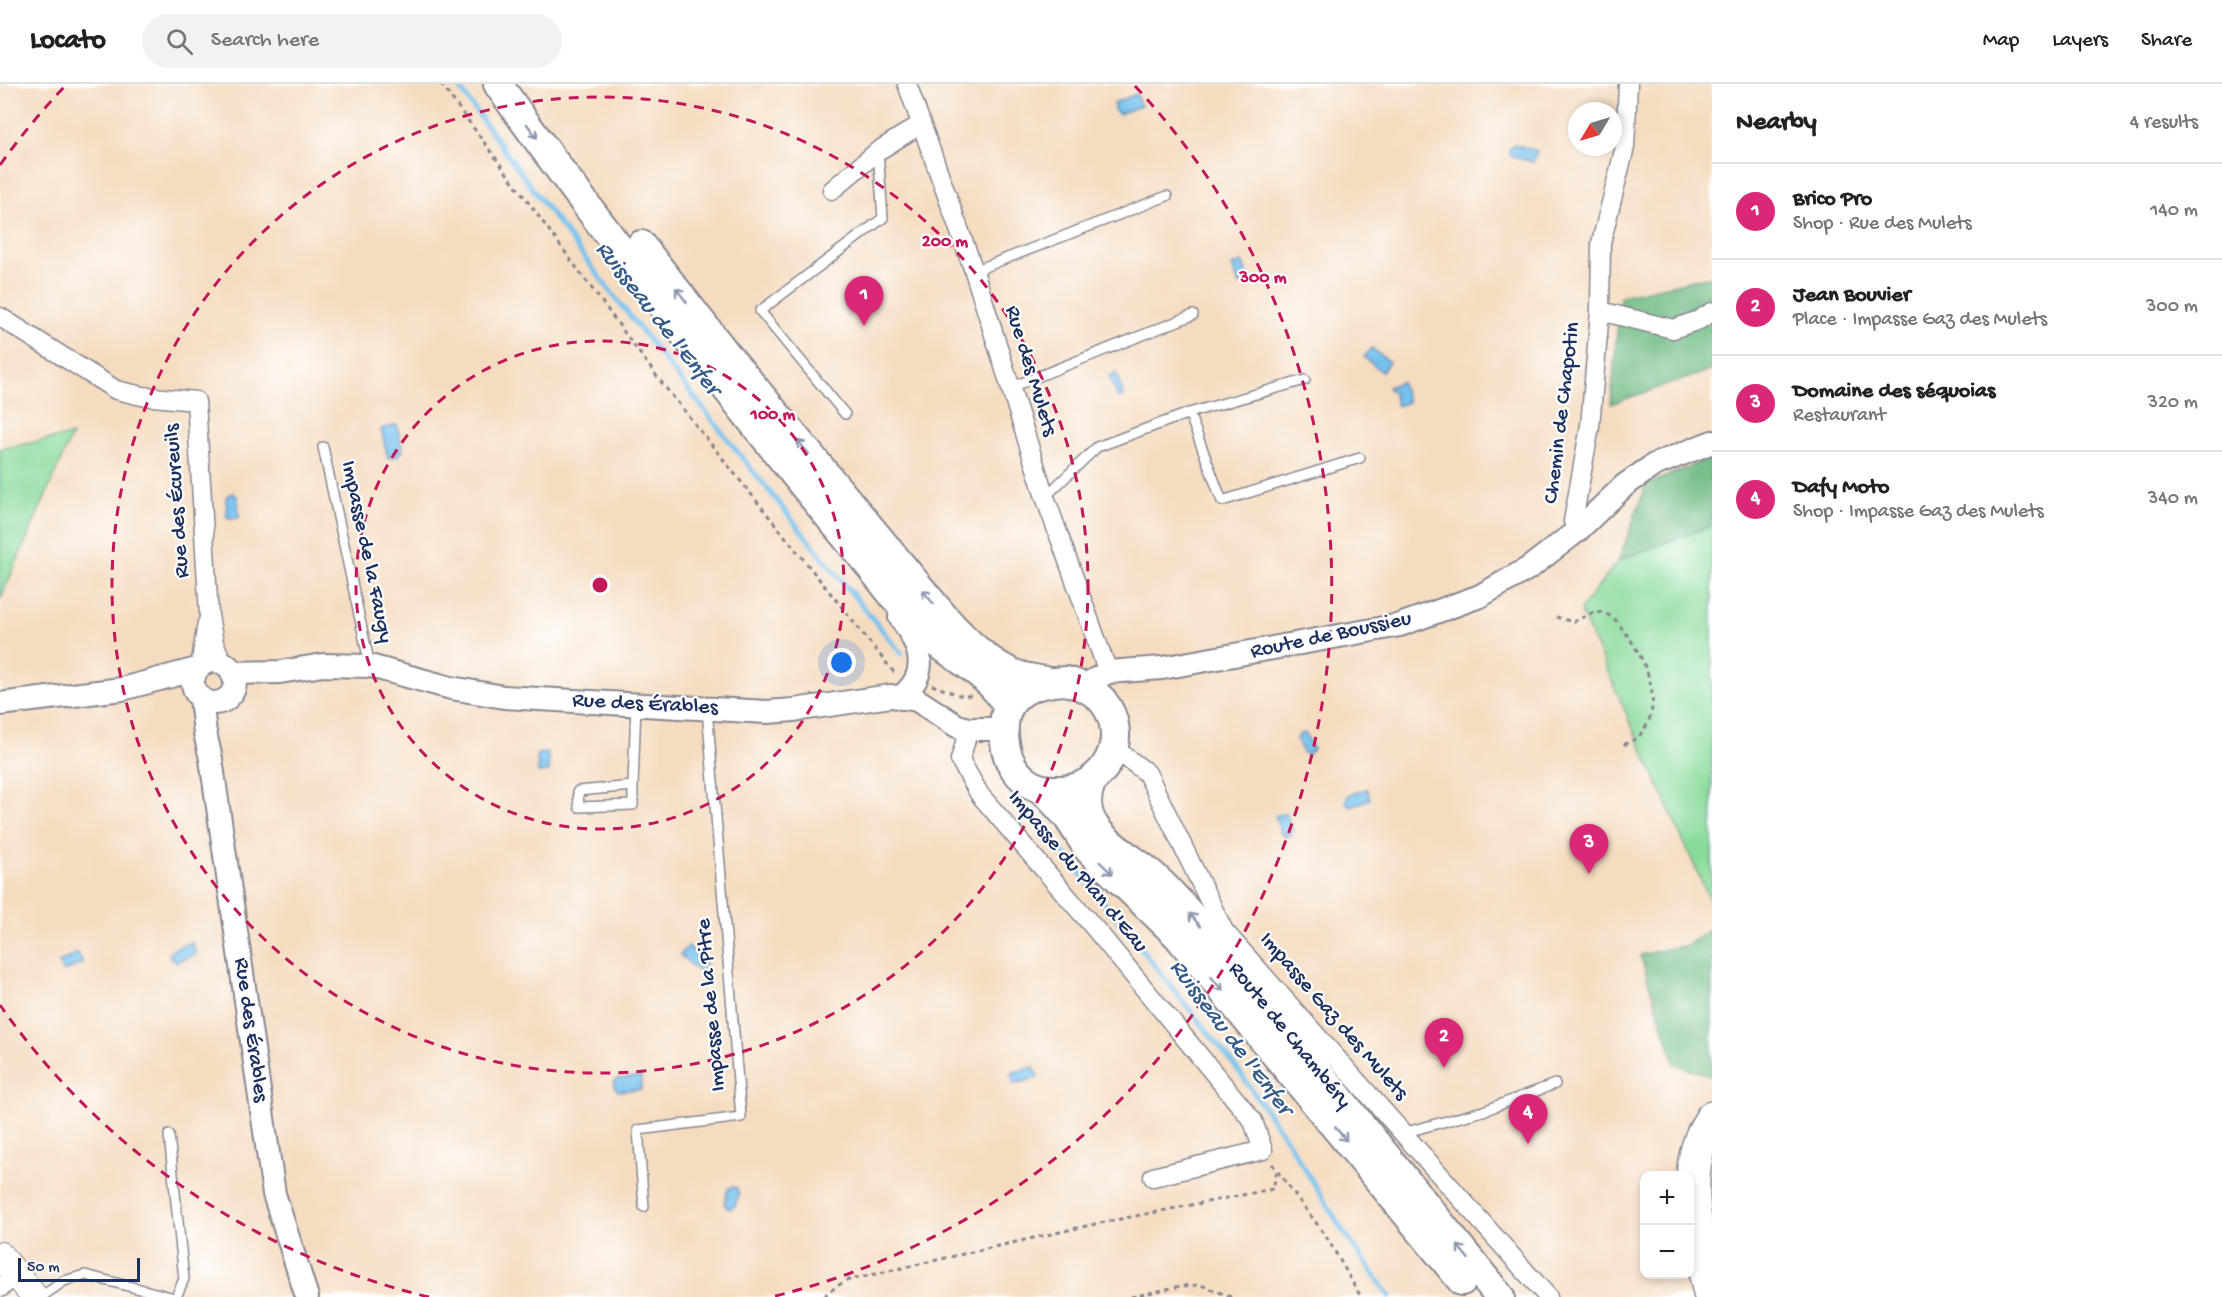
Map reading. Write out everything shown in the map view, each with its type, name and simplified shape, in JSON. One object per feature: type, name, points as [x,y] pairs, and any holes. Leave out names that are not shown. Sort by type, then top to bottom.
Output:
[{"type":"highway","points":[[1711,1297],[1695,1216],[1693,1176],[1700,1139],[1712,1118]]},
{"type":"highway","points":[[1712,1153],[1707,1168],[1706,1182],[1712,1223]]},
{"type":"main road","points":[[498,84],[709,367],[845,536],[926,633],[953,656],[981,675],[1003,708],[1007,754],[1015,770],[1025,780],[1043,790],[1070,790],[1092,781],[1110,760],[1115,749],[1113,720],[1101,699],[1083,686],[1066,681],[1031,686],[1003,708]]},
{"type":"main road","points":[[521,84],[610,206],[727,355],[966,641],[1012,673],[1048,682]]},
{"type":"main road","name":"Route de Chambéry","points":[[1092,781],[1087,793],[1088,807],[1091,820],[1101,836],[1149,873],[1173,895],[1201,927],[1500,1297]]},
{"type":"main road","name":"Route de Chambéry","points":[[1043,790],[1067,816],[1089,850],[1178,936],[1475,1297]]},
{"type":"main road","points":[[0,1255],[8,1282],[35,1297]]},
{"type":"street","name":"Rue des Mulets","points":[[908,84],[974,271],[1045,497],[1108,672]]},
{"type":"street","points":[[1600,311],[1601,243],[1625,147],[1629,84]]},
{"type":"street","points":[[832,190],[878,151],[921,124]]},
{"type":"street","name":"Chemin de Chapotin","points":[[1577,531],[1574,521],[1590,426],[1600,311],[1673,329],[1699,320],[1712,312]]},
{"type":"street","name":"Rue des Écureuils","points":[[0,317],[116,390],[142,396],[196,401],[209,616],[218,686]]},
{"type":"street","name":"Route de Boussieu","points":[[1083,686],[1108,672],[1162,668],[1400,625],[1480,596],[1529,568],[1577,531],[1625,484],[1654,465],[1712,442]]},
{"type":"street","points":[[845,536],[911,633],[921,662],[916,680],[901,698]]},
{"type":"street","name":"Rue des Écureuils","points":[[198,668],[209,616]]},
{"type":"street","points":[[0,704],[122,689],[218,686],[211,661],[198,668],[122,689]]},
{"type":"street","name":"Rue des Érables","points":[[307,1297],[273,1194],[212,759],[218,686],[323,665],[370,666],[474,694],[707,709],[767,712],[891,696],[916,700],[946,720],[969,729],[1003,708]]},
{"type":"street","name":"Impasse du Plan d'Eau","points":[[969,729],[960,760],[980,795],[1097,931],[1253,1121],[1263,1150]]},
{"type":"street","name":"Impasse Gaz des Mulets","points":[[1115,749],[1147,773],[1224,931],[1548,1297]]},
{"type":"street","points":[[1153,1177],[1263,1150]]},
{"type":"lane","points":[[844,414],[760,311],[883,218],[878,151]]},
{"type":"lane","points":[[974,271],[1167,196]]},
{"type":"lane","points":[[1009,388],[1193,315]]},
{"type":"lane","points":[[1045,497],[1097,447],[1189,413],[1305,380]]},
{"type":"lane","points":[[1189,413],[1222,501],[1360,458]]},
{"type":"lane","name":"Impasse de la Faugy","points":[[323,447],[370,666]]},
{"type":"lane","points":[[633,786],[578,790],[579,807],[633,805],[636,704]]},
{"type":"lane","name":"Impasse de la Pitre","points":[[644,1208],[638,1130],[741,1117],[707,709]]},
{"type":"lane","points":[[1403,1132],[1483,1111],[1555,1084]]},
{"type":"lane","points":[[169,1135],[184,1279],[176,1297]]},
{"type":"lane","points":[[41,1297],[64,1281],[85,1275],[171,1297]]},
{"type":"path","points":[[441,84],[658,378],[779,526],[896,675],[969,697],[984,694],[1003,708]]},
{"type":"path","points":[[1556,617],[1573,622],[1596,610],[1613,617],[1633,643],[1643,661],[1649,677],[1652,696],[1650,715],[1644,731],[1634,740],[1620,747]]},
{"type":"path","points":[[1263,1150],[1326,1236],[1361,1297]]},
{"type":"path","points":[[825,1297],[827,1293],[846,1281],[1095,1224],[1273,1189],[1277,1170]]},
{"type":"path","points":[[1131,1297],[1181,1286],[1201,1285],[1231,1297]]},
{"type":"green space","points":[[1712,276],[1712,370],[1611,404],[1620,296]]},
{"type":"green space","points":[[72,435],[0,600],[0,449]]},
{"type":"green space","points":[[1712,457],[1712,525],[1619,560],[1646,485]]},
{"type":"green space","points":[[1712,525],[1712,905],[1580,610],[1619,560]]},
{"type":"green space","points":[[1712,928],[1712,1077],[1675,1064],[1640,955],[1687,945]]},
{"type":"water","points":[[1136,94],[1141,106],[1119,114],[1114,110],[1114,103]]},
{"type":"water","points":[[1514,144],[1537,151],[1533,162],[1511,156],[1509,150]]},
{"type":"water","points":[[1242,262],[1250,281],[1239,285],[1232,266]]},
{"type":"water","points":[[1372,348],[1389,362],[1382,372],[1364,357]]},
{"type":"water","points":[[1116,373],[1124,396],[1118,398],[1109,376]]},
{"type":"water","points":[[1401,382],[1408,402],[1397,406],[1393,392],[1388,387]]},
{"type":"water","points":[[397,425],[403,451],[400,451],[398,456],[388,458],[381,429]]},
{"type":"water","points":[[233,493],[238,497],[239,518],[227,518],[226,497]]},
{"type":"water","points":[[1303,733],[1306,734],[1313,749],[1307,755],[1303,753],[1297,740]]},
{"type":"water","points":[[548,753],[549,772],[538,773],[537,754]]},
{"type":"water","points":[[1367,789],[1370,799],[1351,806],[1346,803],[1348,795]]},
{"type":"water","points":[[1286,813],[1293,831],[1291,835],[1285,837],[1284,834],[1282,835],[1275,816]]},
{"type":"water","points":[[192,942],[196,954],[176,962],[170,958],[170,951]]},
{"type":"water","points":[[688,946],[707,963],[699,972],[680,955]]},
{"type":"water","points":[[78,953],[83,963],[64,972],[59,962]]},
{"type":"water","points":[[1034,1067],[1038,1078],[1014,1084],[1011,1073]]},
{"type":"water","points":[[641,1077],[641,1089],[618,1091],[614,1086],[617,1079]]},
{"type":"water","points":[[737,1188],[739,1195],[735,1206],[729,1209],[724,1204],[728,1189]]},
{"type":"waterway","name":"Ruisseau de l'Enfer","points":[[457,84],[607,287],[902,654]]},
{"type":"waterway","name":"Ruisseau de l'Enfer","points":[[1029,809],[1235,1066],[1287,1140],[1343,1231],[1390,1297]]},
{"type":"place","name":"Brico Pro","points":[[864,326]]},
{"type":"place","name":"Domaine des séquoias","points":[[1589,874]]},
{"type":"place","name":"Jean Bouvier","points":[[1444,1068]]},
{"type":"place","name":"Dafy Moto","points":[[1528,1144]]}]
